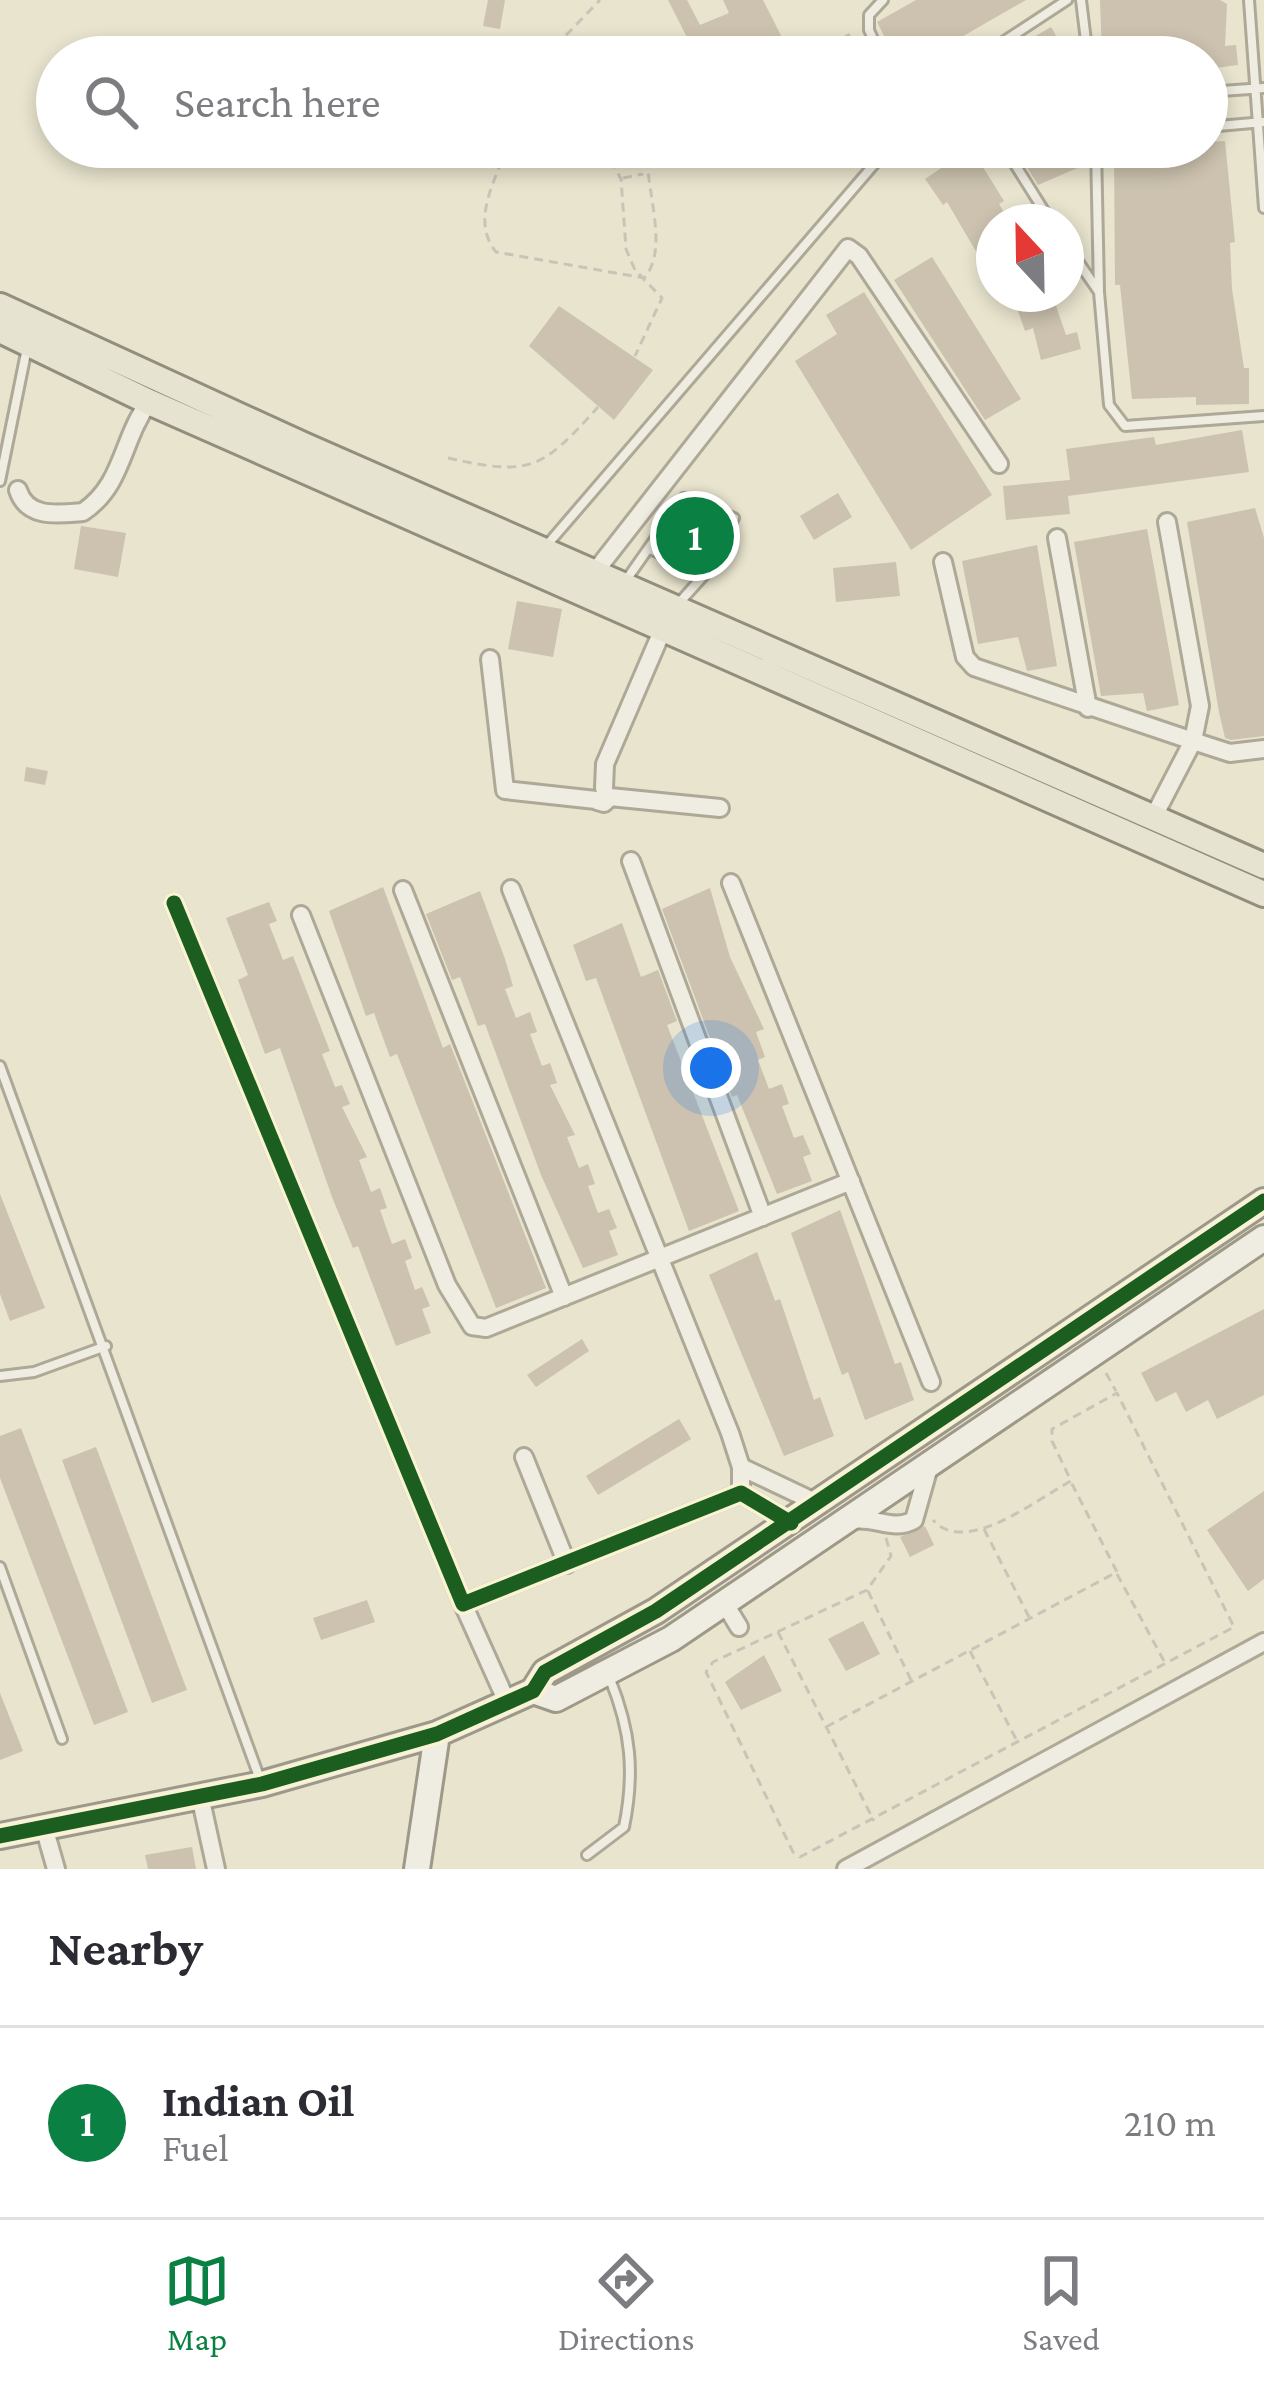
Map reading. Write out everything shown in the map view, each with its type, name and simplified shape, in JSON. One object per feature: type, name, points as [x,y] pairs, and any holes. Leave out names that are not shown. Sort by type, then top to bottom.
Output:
[{"type":"main road","points":[[0,305],[623,585],[668,619],[1264,894]]},
{"type":"main road","points":[[0,329],[149,402],[1264,866]]},
{"type":"street","points":[[594,573],[848,248],[860,256],[999,464]]},
{"type":"street","points":[[18,490],[22,502],[37,512],[83,512],[117,479],[133,423],[149,402]]},
{"type":"street","points":[[1153,818],[1193,740],[1200,706],[1168,522]]},
{"type":"street","points":[[1057,538],[1088,708]]},
{"type":"street","points":[[943,562],[965,657],[974,667],[1230,753],[1264,749]]},
{"type":"street","points":[[603,795],[605,764],[668,619]]},
{"type":"street","points":[[490,659],[506,790],[720,808]]},
{"type":"street","points":[[631,861],[763,1217]]},
{"type":"street","points":[[731,884],[931,1382]]},
{"type":"street","points":[[512,889],[662,1258],[741,1467],[742,1493]]},
{"type":"street","points":[[403,890],[564,1297]]},
{"type":"street","points":[[174,903],[507,1702]]},
{"type":"street","points":[[301,915],[463,1317],[472,1326],[486,1328],[851,1181]]},
{"type":"street","points":[[0,1835],[262,1784],[437,1734],[533,1691],[545,1672],[656,1611],[791,1523],[1264,1201]]},
{"type":"street","points":[[533,1691],[556,1699],[725,1604],[1264,1238]]},
{"type":"street","points":[[524,1457],[567,1564]]},
{"type":"street","points":[[741,1467],[819,1504]]},
{"type":"street","points":[[851,1520],[914,1524],[929,1467]]},
{"type":"street","points":[[463,1604],[742,1493]]},
{"type":"street","points":[[742,1493],[791,1523]]},
{"type":"street","points":[[725,1604],[740,1627]]},
{"type":"street","points":[[846,1869],[1264,1642]]},
{"type":"street","points":[[417,1869],[437,1734]]},
{"type":"street","points":[[200,1796],[216,1869]]},
{"type":"street","points":[[44,1827],[56,1869]]},
{"type":"lane","points":[[871,36],[869,15],[884,0]]},
{"type":"lane","points":[[1012,36],[1067,0]]},
{"type":"lane","points":[[1082,0],[1086,36]]},
{"type":"lane","points":[[1250,0],[1260,88],[1264,208]]},
{"type":"lane","points":[[1228,90],[1260,88]]},
{"type":"lane","points":[[1228,125],[1261,123]]},
{"type":"lane","points":[[542,551],[871,168]]},
{"type":"lane","points":[[1017,168],[1040,204]]},
{"type":"lane","points":[[1096,168],[1099,292],[1109,405],[1125,425],[1264,416]]},
{"type":"lane","points":[[1084,270],[1099,292]]},
{"type":"lane","points":[[0,482],[28,341]]},
{"type":"lane","points":[[623,585],[685,498],[734,518],[705,574],[668,619]]},
{"type":"lane","points":[[650,549],[705,574]]},
{"type":"lane","points":[[0,1066],[262,1784]]},
{"type":"lane","points":[[0,1376],[34,1372],[106,1346]]},
{"type":"lane","points":[[0,1567],[62,1738]]},
{"type":"lane","points":[[587,1855],[624,1827],[628,1808],[631,1737],[607,1672]]},
{"type":"path","points":[[565,36],[600,0]]},
{"type":"path","points":[[500,168],[483,227],[496,252],[644,278]]},
{"type":"path","points":[[616,168],[621,178],[626,249],[662,298],[662,307],[635,356]]},
{"type":"path","points":[[644,278],[654,267],[656,242],[645,168]]},
{"type":"path","points":[[621,178],[644,173]]},
{"type":"path","points":[[448,458],[504,471],[527,469],[598,407]]},
{"type":"path","points":[[886,1537],[891,1556],[867,1590],[713,1662],[706,1672],[793,1852],[811,1856],[1165,1662],[1223,1635],[1235,1620],[1095,1353]]},
{"type":"path","points":[[1117,1393],[1052,1429],[1052,1442],[1165,1662]]},
{"type":"path","points":[[914,1524],[955,1534],[983,1528],[1071,1481]]},
{"type":"path","points":[[983,1528],[1030,1618]]},
{"type":"path","points":[[826,1726],[1117,1572]]},
{"type":"path","points":[[867,1590],[911,1682]]},
{"type":"path","points":[[777,1630],[874,1821]]},
{"type":"path","points":[[969,1650],[1018,1743]]},
{"type":"building","points":[[488,0],[505,0],[500,29],[483,26]]},
{"type":"building","points":[[668,0],[687,0],[700,25],[729,13],[723,0],[763,0],[781,36],[686,36]]},
{"type":"building","points":[[916,0],[1026,0],[963,36],[884,36],[877,22]]},
{"type":"building","points":[[1100,0],[1220,0],[1227,4],[1225,36],[1101,36]]},
{"type":"building","points":[[1051,27],[1056,36],[1035,36]]},
{"type":"building","points":[[1236,45],[1238,65],[1228,66],[1228,46]]},
{"type":"building","points":[[941,168],[983,168],[1004,201],[976,204],[976,251],[947,202],[943,205],[925,179]]},
{"type":"building","points":[[1028,168],[1077,168],[1038,185]]},
{"type":"building","points":[[1114,168],[1228,168],[1235,242],[1230,243],[1232,289],[1244,368],[1249,368],[1249,404],[1196,405],[1196,397],[1132,399],[1120,285],[1115,285]]},
{"type":"building","points":[[932,257],[1021,399],[985,420],[894,280]]},
{"type":"building","points":[[864,292],[992,495],[911,550],[795,361],[837,334],[826,315]]},
{"type":"building","points":[[559,306],[653,370],[614,420],[529,346]]},
{"type":"building","points":[[1018,312],[1058,312],[1066,335],[1077,332],[1081,349],[1041,360],[1033,328],[1025,331]]},
{"type":"building","points":[[1242,430],[1249,472],[1068,496],[1070,514],[1006,520],[1003,486],[1070,480],[1066,449],[1154,437],[1156,445]]},
{"type":"building","points":[[838,493],[852,517],[814,540],[800,516]]},
{"type":"building","points":[[1255,508],[1264,538],[1264,736],[1231,740],[1225,738],[1219,712],[1187,522]]},
{"type":"building","points":[[687,509],[720,523],[703,560],[671,547]]},
{"type":"building","points":[[81,526],[126,533],[118,577],[74,569]]},
{"type":"building","points":[[1147,529],[1179,705],[1147,711],[1143,693],[1101,696],[1074,542]]},
{"type":"building","points":[[1037,545],[1057,666],[1027,671],[1018,637],[978,644],[962,561]]},
{"type":"building","points":[[896,562],[900,596],[836,602],[833,568]]},
{"type":"building","points":[[517,601],[562,609],[553,657],[508,649]]},
{"type":"building","points":[[26,767],[48,771],[45,785],[24,781]]},
{"type":"building","points":[[383,887],[443,1048],[450,1044],[546,1288],[496,1308],[397,1054],[390,1057],[374,1013],[366,1016],[329,911]]},
{"type":"building","points":[[710,888],[730,957],[764,1029],[756,1032],[765,1057],[758,1060],[769,1089],[782,1084],[789,1104],[782,1106],[794,1138],[803,1135],[811,1154],[803,1157],[812,1181],[777,1194],[737,1095],[732,1097],[662,909]]},
{"type":"building","points":[[480,891],[513,986],[505,989],[516,1018],[530,1012],[537,1032],[530,1034],[542,1066],[550,1063],[557,1083],[550,1085],[575,1135],[567,1137],[579,1168],[588,1164],[595,1184],[588,1186],[598,1213],[609,1209],[617,1228],[609,1231],[618,1255],[583,1268],[541,1175],[485,1024],[478,1026],[460,977],[452,980],[426,914]]},
{"type":"building","points":[[269,902],[277,921],[269,924],[283,960],[293,956],[330,1051],[322,1054],[335,1087],[342,1085],[350,1104],[342,1107],[367,1157],[359,1160],[371,1192],[380,1188],[387,1208],[380,1210],[392,1244],[405,1239],[412,1258],[405,1261],[415,1290],[422,1287],[430,1306],[422,1309],[431,1333],[396,1346],[358,1246],[353,1248],[332,1197],[280,1048],[265,1054],[238,980],[248,975],[226,918]]},
{"type":"building","points":[[622,923],[641,977],[658,970],[677,1021],[667,1025],[739,1211],[689,1231],[596,978],[586,981],[573,945]]},
{"type":"building","points":[[0,1194],[45,1308],[10,1321],[0,1294]]},
{"type":"building","points":[[840,1210],[895,1364],[901,1362],[914,1400],[865,1420],[848,1372],[842,1375],[791,1233]]},
{"type":"building","points":[[757,1252],[775,1301],[780,1299],[814,1400],[820,1397],[834,1436],[784,1456],[709,1275]]},
{"type":"building","points":[[1264,1309],[1264,1395],[1217,1419],[1208,1400],[1186,1412],[1176,1392],[1156,1402],[1141,1373]]},
{"type":"building","points":[[582,1339],[589,1351],[536,1387],[527,1375]]},
{"type":"building","points":[[679,1419],[691,1439],[598,1495],[586,1476]]},
{"type":"building","points":[[21,1428],[128,1712],[94,1725],[0,1478],[0,1436]]},
{"type":"building","points":[[96,1447],[187,1690],[152,1703],[62,1460]]},
{"type":"building","points":[[1264,1491],[1264,1579],[1248,1591],[1207,1530]]},
{"type":"building","points":[[925,1526],[934,1545],[910,1557],[900,1537]]},
{"type":"building","points":[[367,1600],[375,1622],[321,1640],[313,1618]]},
{"type":"building","points":[[863,1621],[880,1654],[846,1671],[828,1639]]},
{"type":"building","points":[[764,1655],[782,1691],[741,1710],[725,1682]]},
{"type":"building","points":[[0,1693],[23,1751],[0,1760]]},
{"type":"building","points":[[192,1847],[196,1869],[148,1869],[145,1855]]},
{"type":"cycle path","points":[[174,903],[463,1604],[741,1493],[791,1523]]},
{"type":"cycle path","points":[[0,1836],[262,1784],[437,1734],[533,1691],[545,1672],[656,1611],[1264,1201]]},
{"type":"place","name":"Indian Oil","points":[[695,536]]}]
